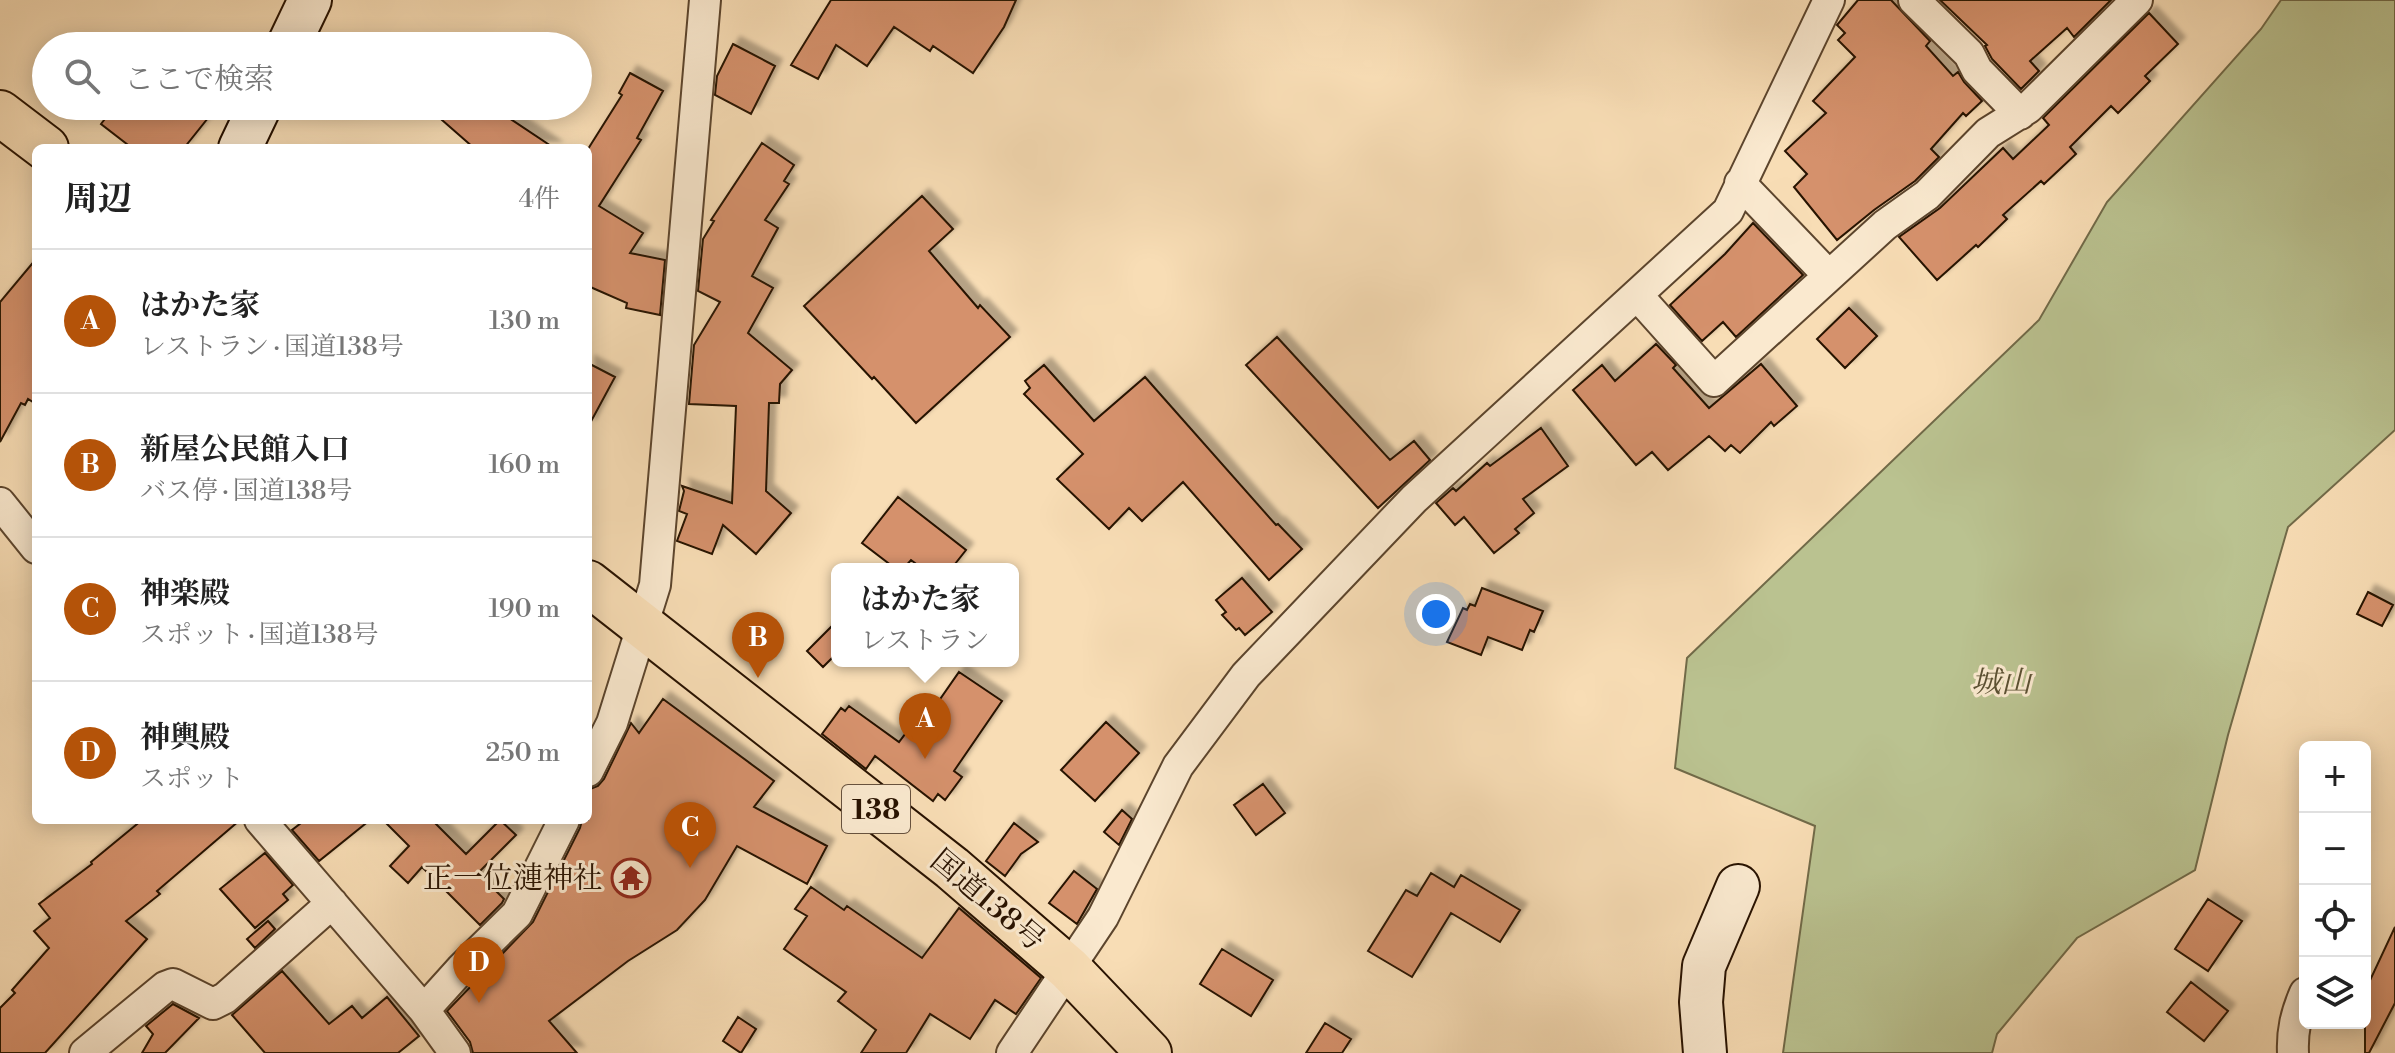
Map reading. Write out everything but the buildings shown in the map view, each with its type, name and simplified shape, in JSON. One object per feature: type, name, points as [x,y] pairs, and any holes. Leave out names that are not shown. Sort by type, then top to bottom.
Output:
[{"type":"highway","points":[[0,113],[41,144]]},
{"type":"highway","name":"国道138号","points":[[592,586],[952,868],[1069,969],[1148,1053]]},
{"type":"street","points":[[295,32],[310,0]]},
{"type":"street","points":[[592,763],[612,723],[655,585],[705,0]]},
{"type":"street","points":[[1012,1053],[1103,917],[1178,766],[1246,675],[1414,499],[1728,211],[1829,0]]},
{"type":"street","points":[[1914,0],[1969,54],[1977,70],[2020,114]]},
{"type":"street","points":[[1637,295],[1714,381],[1885,225],[1927,195],[1988,133],[2028,108],[2137,0]]},
{"type":"street","points":[[242,144],[253,120]]},
{"type":"street","points":[[1740,183],[1829,276]]},
{"type":"street","points":[[0,503],[32,543]]},
{"type":"street","points":[[263,824],[424,1010],[455,1053]]},
{"type":"street","points":[[424,1010],[517,914],[562,824]]},
{"type":"street","points":[[1705,1053],[1701,1002],[1704,966],[1738,886]]},
{"type":"street","points":[[85,1053],[165,987],[173,984],[213,1004],[225,998],[332,903]]},
{"type":"street","points":[[2293,1053],[2292,1035],[2299,1007]]},
{"type":"green space","name":"城山","points":[[2281,0],[2395,0],[2395,430],[2288,527],[2228,735],[2195,870],[2077,938],[1997,1034],[1992,1053],[1783,1053],[1815,826],[1675,768],[1687,658],[2039,320],[2107,202],[2261,29]]},
{"type":"place","name":"新屋公民館入口","points":[[758,678]]},
{"type":"place","name":"はかた家","points":[[925,759]]},
{"type":"place","name":"神楽殿","points":[[690,868]]},
{"type":"place","name":"正一位漣神社","points":[[631,878]]},
{"type":"place","name":"神輿殿","points":[[479,1003]]}]
